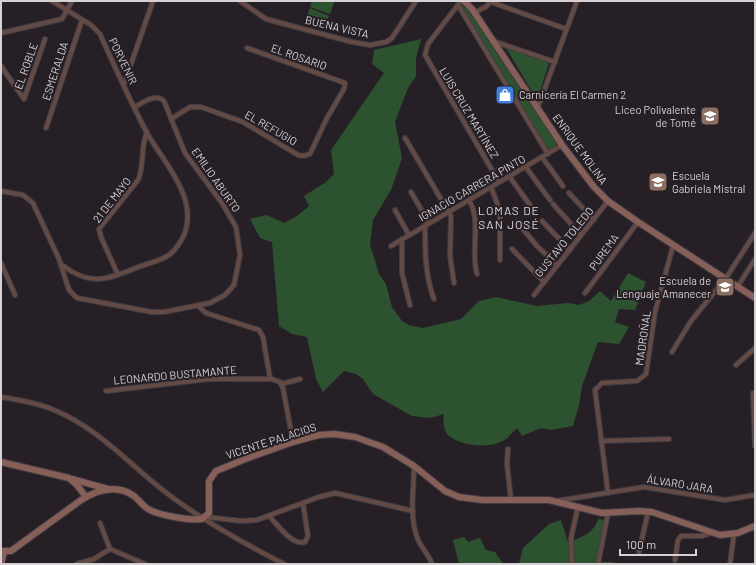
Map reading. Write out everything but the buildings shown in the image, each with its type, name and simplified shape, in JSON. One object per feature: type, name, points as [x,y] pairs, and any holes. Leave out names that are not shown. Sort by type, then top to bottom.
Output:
[{"type":"main road","name":"ENRIQUE MOLINA","points":[[464,1],[474,13],[538,107],[562,145],[591,184],[608,201],[638,222],[755,298]]},
{"type":"main road","name":"VICENTE PALACIOS","points":[[205,518],[209,511],[209,481],[213,473],[232,464],[293,442],[323,435],[348,436],[378,445],[414,466],[445,491],[454,495],[482,500],[554,501],[608,513],[648,512],[659,514],[720,535],[734,534],[755,526]]},
{"type":"main road","points":[[1,462],[131,494],[153,512],[192,519],[205,518]]},
{"type":"main road","points":[[69,478],[86,497]]},
{"type":"main road","points":[[1,564],[2,552],[14,549],[86,497],[98,492],[111,490]]},
{"type":"street","name":"PORVENIR","points":[[52,1],[92,25],[100,34],[147,132],[169,165],[179,186],[187,210],[187,224],[180,243],[170,254],[118,275],[101,279],[88,279],[61,265]]},
{"type":"street","points":[[1,33],[61,20],[72,1]]},
{"type":"street","points":[[124,84],[153,1]]},
{"type":"street","name":"BUENA VISTA","points":[[240,1],[266,19],[367,45],[386,42],[392,38],[416,1]]},
{"type":"street","points":[[538,107],[577,1]]},
{"type":"street","points":[[474,13],[491,2],[566,29]]},
{"type":"street","points":[[459,3],[548,154]]},
{"type":"street","name":"LUIS CRUZ MARTÍNEZ","points":[[459,3],[426,46],[424,52],[499,182]]},
{"type":"street","name":"ESMERALDA","points":[[46,128],[82,20]]},
{"type":"street","name":"EL ROBLE","points":[[1,66],[24,99],[45,39]]},
{"type":"street","points":[[493,41],[554,62]]},
{"type":"street","name":"EL ROSARIO","points":[[247,48],[344,83]]},
{"type":"street","name":"EL REFUGIO","points":[[171,119],[190,107],[201,107],[243,122],[298,155],[306,156],[314,147],[327,118],[344,89],[344,83]]},
{"type":"street","name":"EMILIO ABURTO","points":[[1,191],[23,195],[33,203],[61,265],[69,290],[73,295],[80,299],[152,312],[164,312],[198,306],[223,297],[232,288],[239,268],[239,238],[235,224],[227,210],[185,153],[166,104],[159,98],[151,98],[134,107]]},
{"type":"street","name":"21 DE MAYO","points":[[118,275],[100,237],[99,229],[138,180],[142,170],[144,141],[147,132]]},
{"type":"street","points":[[405,138],[449,211],[452,220],[450,260],[454,283]]},
{"type":"street","name":"IGNACIO CARRERA PINTO","points":[[391,246],[562,145]]},
{"type":"street","points":[[542,157],[564,186]]},
{"type":"street","points":[[526,166],[550,200]]},
{"type":"street","points":[[509,176],[532,208]]},
{"type":"street","points":[[491,187],[500,211],[500,260]]},
{"type":"street","points":[[411,192],[427,224],[425,263],[429,284],[434,299]]},
{"type":"street","points":[[569,193],[594,220]]},
{"type":"street","points":[[469,200],[474,215],[474,258],[477,274]]},
{"type":"street","name":"GUSTAVO TOLEDO","points":[[534,295],[608,201]]},
{"type":"street","points":[[553,204],[582,235]]},
{"type":"street","points":[[395,210],[409,235]]},
{"type":"street","points":[[517,222],[537,246],[557,265]]},
{"type":"street","points":[[542,222],[570,250]]},
{"type":"street","name":"PUREMA","points":[[585,293],[638,222]]},
{"type":"street","points":[[672,352],[691,321],[726,278],[755,233]]},
{"type":"street","points":[[402,239],[402,273],[410,305]]},
{"type":"street","name":"MADROÑAL","points":[[608,493],[595,390],[602,383],[640,380],[646,374],[655,312],[673,246]]},
{"type":"street","points":[[512,248],[544,282]]},
{"type":"street","points":[[738,286],[755,259]]},
{"type":"street","points":[[1,263],[15,295]]},
{"type":"street","points":[[198,306],[206,313],[259,330],[262,337],[270,378],[281,384],[284,391],[293,442]]},
{"type":"street","points":[[736,365],[755,348]]},
{"type":"street","name":"LEONARDO BUSTAMANTE","points":[[106,391],[209,380],[270,378]]},
{"type":"street","points":[[281,384],[300,379]]},
{"type":"street","points":[[753,394],[755,446]]},
{"type":"street","points":[[1,397],[54,409],[75,420],[109,443],[163,491],[234,538],[284,564]]},
{"type":"street","points":[[601,441],[669,438]]},
{"type":"street","points":[[508,449],[507,464],[511,500]]},
{"type":"street","points":[[414,466],[413,511],[416,536],[432,564]]},
{"type":"street","name":"ÁLVARO JARA","points":[[554,501],[644,487],[718,499],[741,498],[755,495]]},
{"type":"street","points":[[205,518],[247,521],[270,517],[303,503],[327,495],[339,494],[413,511]]},
{"type":"street","points":[[270,517],[290,537],[303,543],[307,540],[308,536],[303,503]]},
{"type":"street","points":[[572,564],[571,538],[578,507]]},
{"type":"street","points":[[639,552],[648,512]]},
{"type":"street","points":[[598,564],[608,513]]},
{"type":"street","points":[[100,523],[110,549],[145,564]]},
{"type":"street","points":[[675,560],[678,540],[681,536],[702,536],[711,533]]},
{"type":"street","points":[[730,564],[734,534]]},
{"type":"street","points":[[81,564],[110,549]]},
{"type":"green space","points":[[312,1],[334,2],[330,14],[310,7]]},
{"type":"green space","points":[[464,4],[556,142],[556,146],[547,149],[460,7]]},
{"type":"green space","points":[[310,8],[329,16],[325,27],[305,21]]},
{"type":"green space","points":[[421,39],[416,58],[416,76],[408,88],[395,122],[402,158],[391,190],[373,220],[370,244],[379,274],[386,284],[392,307],[402,321],[409,325],[423,328],[461,319],[479,301],[496,297],[537,306],[568,303],[579,305],[589,301],[600,291],[611,301],[628,273],[646,282],[635,310],[619,309],[615,322],[629,327],[619,344],[598,342],[582,386],[579,405],[573,426],[551,430],[541,428],[522,436],[517,428],[503,441],[490,445],[482,446],[460,442],[453,439],[446,433],[444,414],[430,418],[412,416],[373,394],[363,379],[356,374],[344,371],[323,392],[316,379],[307,337],[292,334],[279,326],[272,242],[260,238],[250,219],[267,215],[284,223],[297,216],[309,206],[304,196],[326,182],[334,174],[331,150],[384,73],[372,64],[374,50]]},
{"type":"green space","points":[[506,48],[549,63],[537,100]]},
{"type":"green space","points":[[598,519],[607,520],[600,562],[620,564],[519,564],[523,548],[549,524],[561,520],[568,542],[582,537],[590,531]]},
{"type":"green space","points":[[464,537],[468,542],[480,538],[486,550],[495,552],[503,564],[459,564],[453,540]]},
{"type":"place","name":"Carnicería El Carmen 2","points":[[505,95]]},
{"type":"place","name":"Liceo Polivalente de Tomé","points":[[710,116]]},
{"type":"place","name":"Escuela Gabriela Mistral","points":[[658,182]]},
{"type":"place","name":"Escuela de Lenguaje Amanecer","points":[[725,287]]},
{"type":"district","name":"LOMAS DE SAN JOSÉ","points":[[509,218]]}]
